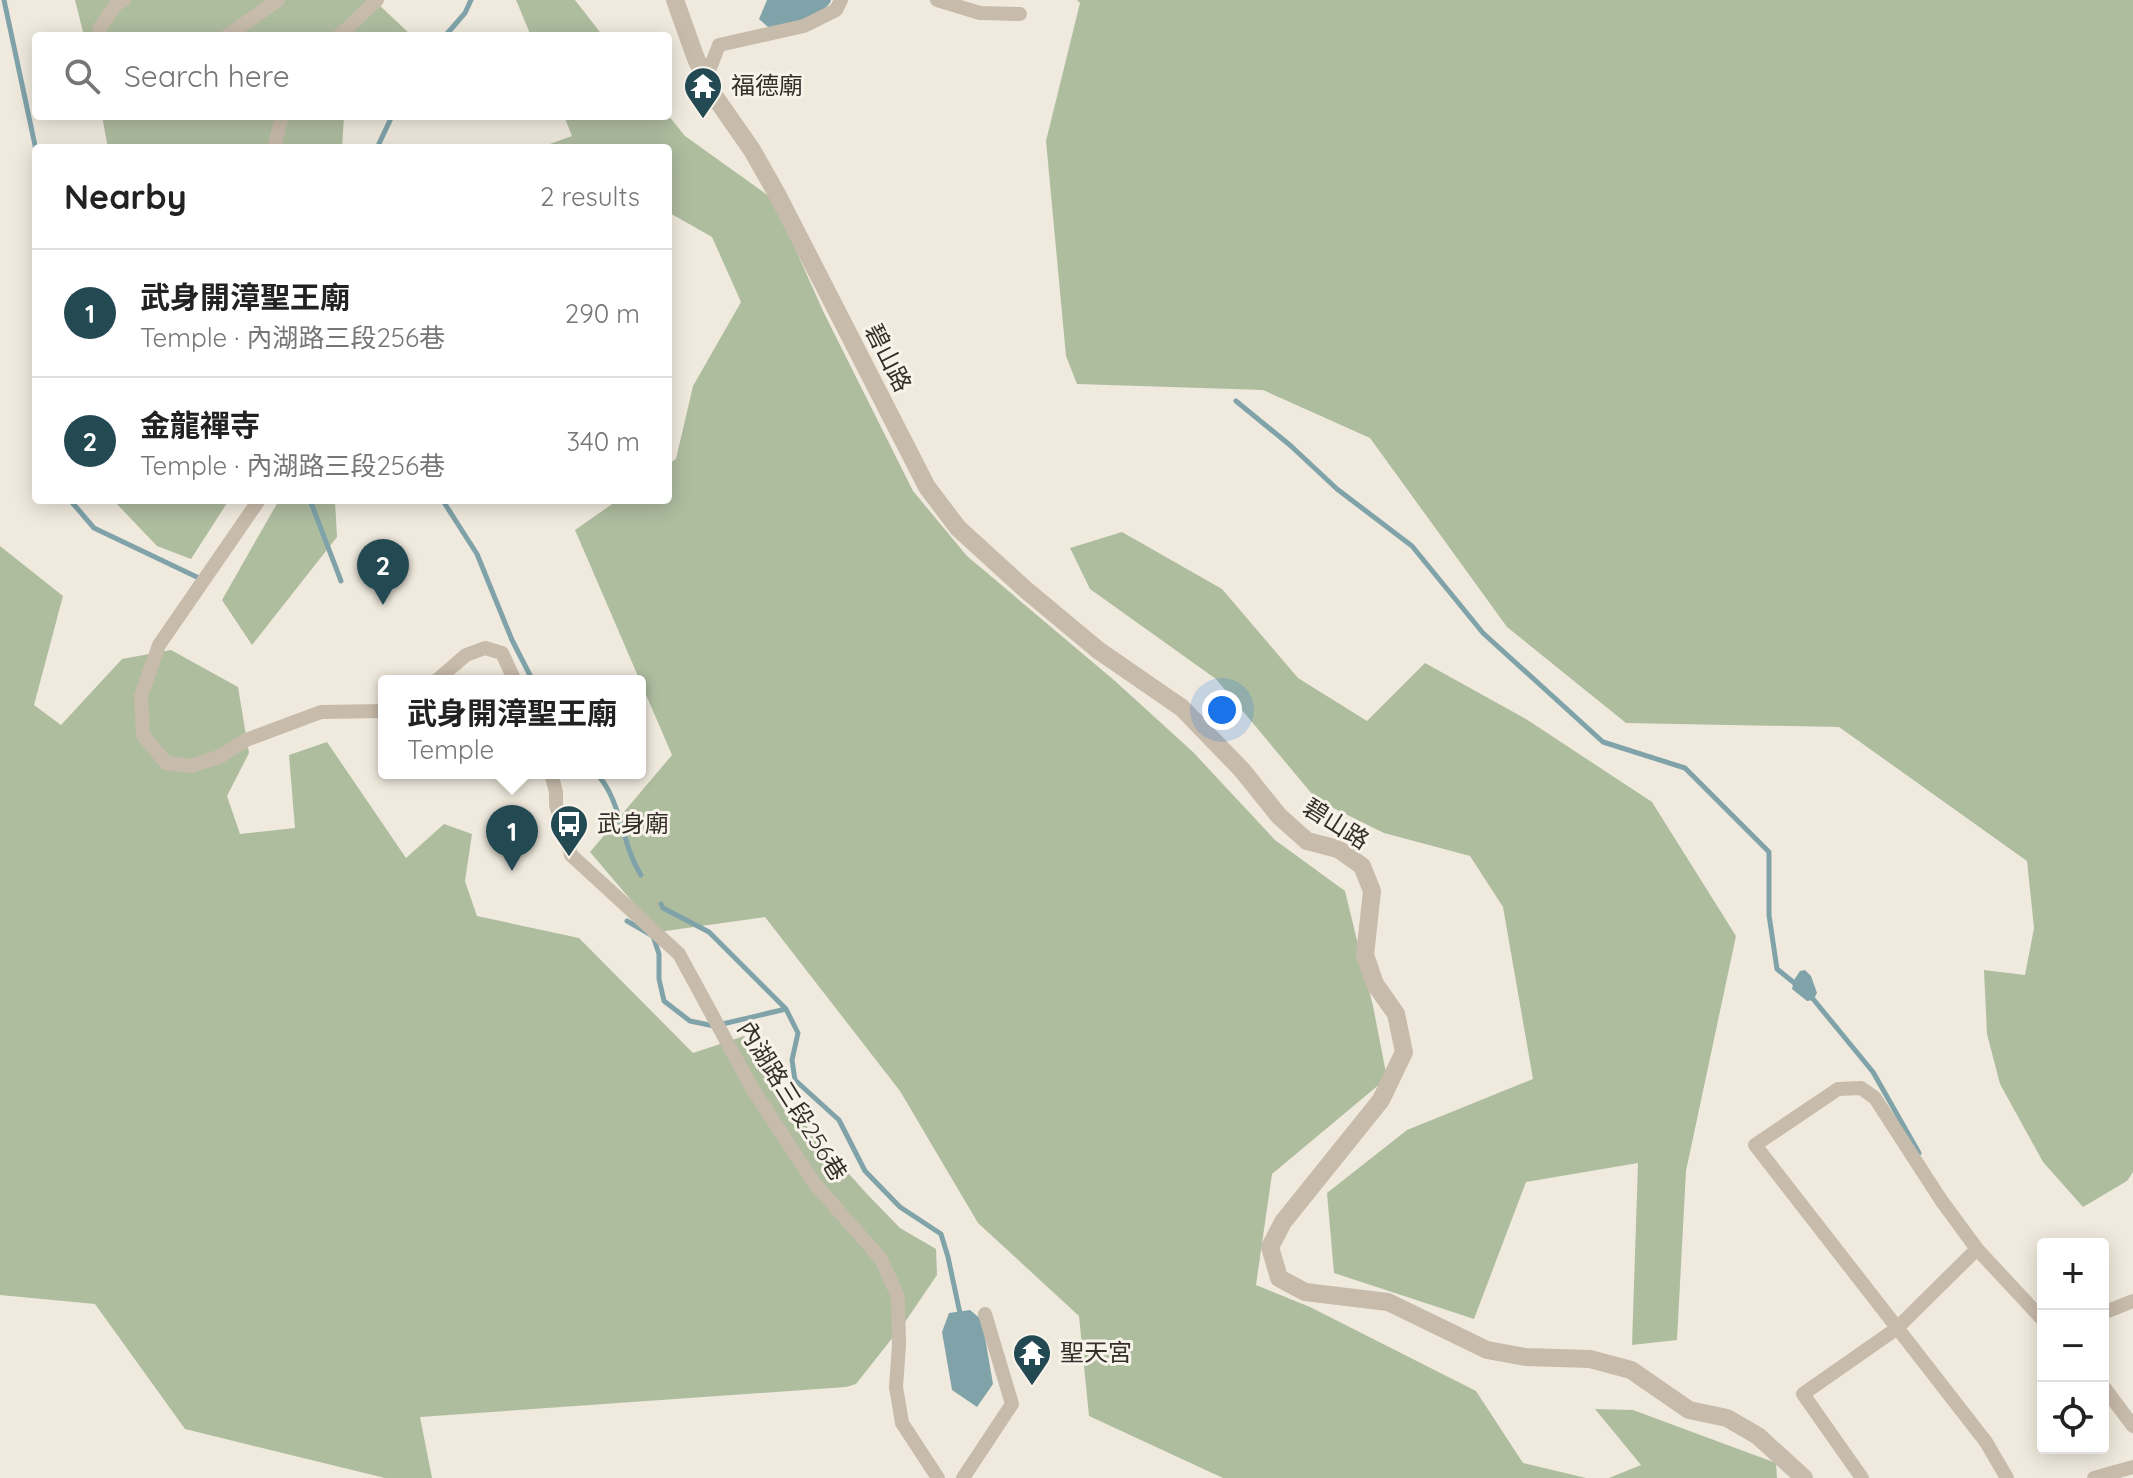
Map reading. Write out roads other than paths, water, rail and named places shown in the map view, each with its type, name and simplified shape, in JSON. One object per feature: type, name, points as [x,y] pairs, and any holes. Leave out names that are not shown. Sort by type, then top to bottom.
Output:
[{"type":"street","points":[[100,32],[117,3],[124,0]]},
{"type":"street","points":[[233,32],[278,0]]},
{"type":"street","points":[[343,32],[377,0]]},
{"type":"street","name":"碧山路","points":[[675,0],[708,87],[752,150],[927,487],[958,528],[1098,650],[1182,708],[1242,770],[1279,816],[1307,841],[1338,849],[1362,866],[1372,891],[1365,955],[1375,984],[1396,1014],[1404,1052],[1381,1100],[1283,1222],[1270,1247],[1279,1278],[1305,1292],[1388,1302],[1487,1350],[1525,1357],[1590,1359],[1631,1370],[1689,1410],[1727,1418],[1758,1436],[1804,1478]]},
{"type":"street","points":[[703,74],[710,68],[719,45],[804,26],[836,10],[841,0]]},
{"type":"street","points":[[937,0],[980,13],[1020,14]]},
{"type":"street","points":[[275,144],[281,120]]},
{"type":"street","points":[[256,504],[159,645],[141,696],[143,735],[166,763],[191,766],[219,757],[246,740],[321,712],[378,711]]},
{"type":"street","points":[[443,675],[466,655],[485,648],[502,653],[512,675]]},
{"type":"street","name":"內湖路三段256巷","points":[[553,779],[556,805],[571,855],[679,954],[752,1088],[790,1147],[815,1184],[881,1259],[898,1297],[896,1387],[902,1423],[938,1478]]},
{"type":"street","points":[[2007,1478],[1986,1442],[1755,1145],[1838,1089],[1861,1088],[1875,1098],[1941,1200],[1977,1249],[2037,1314]]},
{"type":"street","points":[[1862,1478],[1803,1394],[1896,1329],[1977,1249]]},
{"type":"street","points":[[2109,1311],[2133,1301]]},
{"type":"street","points":[[963,1478],[1012,1404],[985,1314]]},
{"type":"street","points":[[2109,1394],[2133,1426]]},
{"type":"street","points":[[2094,1478],[2133,1467]]},
{"type":"water","points":[[767,0],[831,0],[813,21],[775,33],[759,19]]},
{"type":"water","points":[[1805,970],[1811,976],[1817,993],[1813,1000],[1807,1001],[1792,989],[1800,971]]},
{"type":"water","points":[[970,1310],[982,1320],[993,1384],[977,1407],[952,1390],[942,1332],[949,1313]]},
{"type":"waterway","points":[[4,0],[35,144]]},
{"type":"waterway","points":[[448,32],[465,13],[471,0]]},
{"type":"waterway","points":[[379,144],[390,120]]},
{"type":"waterway","points":[[1236,401],[1337,489],[1412,546],[1483,633],[1603,742],[1685,768],[1769,852],[1769,915],[1777,969],[1798,986]]},
{"type":"waterway","points":[[73,504],[94,528],[201,579]]},
{"type":"waterway","points":[[312,504],[341,581]]},
{"type":"waterway","points":[[445,504],[477,554],[530,675]]},
{"type":"waterway","points":[[601,779],[611,796],[641,875]]},
{"type":"waterway","points":[[661,904],[663,908],[709,932],[786,1009],[798,1033],[792,1060],[795,1080],[839,1120],[865,1171],[900,1207],[941,1234],[961,1318]]},
{"type":"waterway","points":[[627,921],[653,936],[659,954],[659,979],[664,1001],[690,1021],[714,1026],[786,1009]]},
{"type":"waterway","points":[[1809,994],[1873,1072],[1919,1153]]},
{"type":"place","name":"福德廟","points":[[703,120]]},
{"type":"place","name":"金龍禪寺","points":[[383,605]]},
{"type":"place","name":"武身廟","points":[[569,858]]},
{"type":"place","name":"武身開漳聖王廟","points":[[512,871]]},
{"type":"place","name":"聖天宮","points":[[1032,1387]]}]
